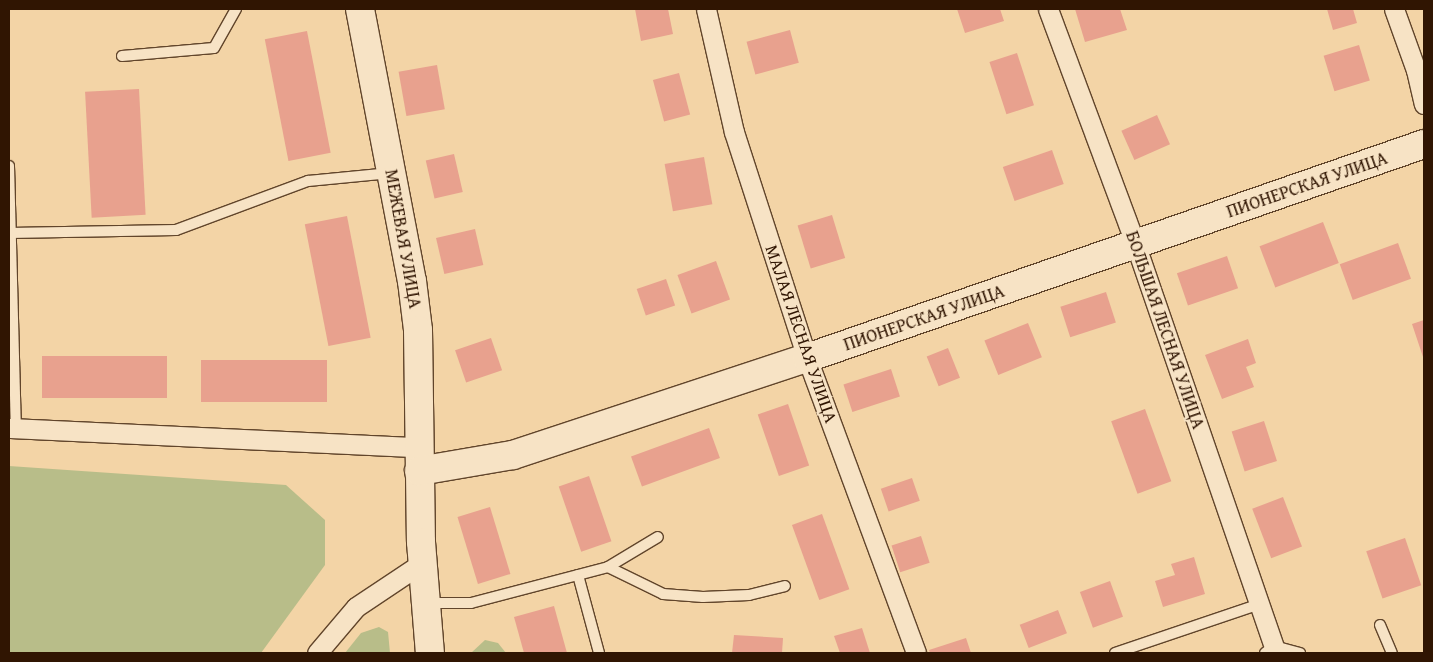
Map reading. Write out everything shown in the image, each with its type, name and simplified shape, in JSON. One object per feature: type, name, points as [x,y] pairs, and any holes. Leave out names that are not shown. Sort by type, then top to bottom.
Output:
[{"type":"street","name":"МЕЖЕВАЯ УЛИЦА","points":[[360,9],[392,173],[418,330],[422,563],[430,653]]},
{"type":"street","name":"МАЛАЯ ЛЕСНАЯ УЛИЦА","points":[[706,9],[734,132],[808,358],[916,653]]},
{"type":"street","name":"БОЛЬШАЯ ЛЕСНАЯ УЛИЦА","points":[[1048,9],[1136,246],[1260,604],[1272,651]]},
{"type":"street","points":[[1394,9],[1424,98]]},
{"type":"street","name":"ПИОНЕРСКАЯ УЛИЦА","points":[[419,459],[513,455],[808,358],[1136,246],[1424,144]]},
{"type":"street","points":[[12,429],[419,459]]},
{"type":"street","points":[[317,653],[356,607],[422,563]]},
{"type":"lane","points":[[122,56],[214,48],[236,9]]},
{"type":"lane","points":[[9,166],[12,429]]},
{"type":"lane","points":[[10,234],[176,230],[308,181],[392,173]]},
{"type":"lane","points":[[426,603],[471,603],[608,567],[658,537]]},
{"type":"lane","points":[[608,567],[663,594],[703,598],[749,595],[785,586]]},
{"type":"lane","points":[[578,575],[599,653]]},
{"type":"lane","points":[[1115,653],[1260,604]]},
{"type":"lane","points":[[1380,625],[1392,653]]},
{"type":"lane","points":[[1272,651],[1300,653]]},
{"type":"green space","points":[[9,466],[286,485],[325,520],[325,565],[261,653],[9,653]]},
{"type":"green space","points":[[379,627],[388,632],[390,653],[345,653],[361,633]]},
{"type":"green space","points":[[485,640],[498,643],[506,653],[471,653]]},
{"type":"building","points":[[635,9],[668,9],[673,34],[641,41]]},
{"type":"building","points":[[957,9],[1000,9],[1004,21],[965,33]]},
{"type":"building","points":[[1075,9],[1120,9],[1127,30],[1085,42]]},
{"type":"building","points":[[1327,9],[1353,9],[1357,23],[1333,30]]},
{"type":"building","points":[[790,30],[799,63],[755,74],[747,42]]},
{"type":"building","points":[[307,31],[331,153],[288,161],[265,39]]},
{"type":"building","points":[[1359,45],[1370,80],[1334,91],[1324,56]]},
{"type":"building","points":[[1017,53],[1034,105],[1006,114],[989,62]]},
{"type":"building","points":[[437,65],[445,109],[406,116],[399,72]]},
{"type":"building","points":[[679,73],[690,115],[664,122],[653,80]]},
{"type":"building","points":[[139,89],[146,215],[92,218],[85,92]]},
{"type":"building","points":[[1157,115],[1170,144],[1134,160],[1121,131]]},
{"type":"building","points":[[1052,150],[1064,184],[1015,201],[1003,167]]},
{"type":"building","points":[[454,154],[463,192],[435,199],[426,161]]},
{"type":"building","points":[[704,157],[712,204],[673,211],[665,164]]},
{"type":"building","points":[[832,215],[845,258],[811,269],[798,226]]},
{"type":"building","points":[[347,216],[371,338],[328,346],[305,224]]},
{"type":"building","points":[[1323,222],[1339,263],[1275,287],[1260,246]]},
{"type":"building","points":[[475,229],[483,265],[444,274],[436,238]]},
{"type":"building","points":[[1398,243],[1411,279],[1353,300],[1340,264]]},
{"type":"building","points":[[1227,256],[1238,288],[1188,305],[1177,273]]},
{"type":"building","points":[[716,261],[730,300],[691,314],[677,275]]},
{"type":"building","points":[[666,279],[675,305],[646,316],[637,289]]},
{"type":"building","points":[[1106,292],[1116,322],[1070,337],[1060,307]]},
{"type":"building","points":[[1424,320],[1424,360],[1412,324]]},
{"type":"building","points":[[1028,323],[1042,357],[998,375],[984,341]]},
{"type":"building","points":[[491,338],[502,370],[466,383],[455,350]]},
{"type":"building","points":[[1248,339],[1256,363],[1246,367],[1254,387],[1222,399],[1205,355]]},
{"type":"building","points":[[948,348],[960,378],[939,386],[927,357]]},
{"type":"building","points":[[42,356],[167,356],[167,398],[42,398]]},
{"type":"building","points":[[201,360],[327,360],[327,402],[201,402]]},
{"type":"building","points":[[891,369],[900,397],[852,412],[843,384]]},
{"type":"building","points":[[788,404],[809,465],[779,476],[758,414]]},
{"type":"building","points":[[1145,409],[1171,481],[1138,494],[1111,421]]},
{"type":"building","points":[[1264,421],[1277,461],[1245,471],[1232,432]]},
{"type":"building","points":[[709,428],[720,458],[642,486],[631,456]]},
{"type":"building","points":[[589,476],[611,541],[581,552],[559,486]]},
{"type":"building","points":[[912,478],[920,501],[889,511],[881,489]]},
{"type":"building","points":[[1283,497],[1302,546],[1271,558],[1252,509]]},
{"type":"building","points":[[490,507],[510,574],[478,584],[457,517]]},
{"type":"building","points":[[822,514],[849,589],[819,600],[792,525]]},
{"type":"building","points":[[921,536],[930,563],[900,572],[892,546]]},
{"type":"building","points":[[1405,538],[1421,585],[1383,599],[1366,551]]},
{"type":"building","points":[[1194,557],[1205,594],[1163,607],[1155,581],[1175,575],[1171,564]]},
{"type":"building","points":[[1110,581],[1123,617],[1093,628],[1080,592]]},
{"type":"building","points":[[554,606],[567,653],[524,653],[514,617]]},
{"type":"building","points":[[1058,610],[1067,633],[1029,648],[1020,625]]},
{"type":"building","points":[[862,628],[870,653],[840,653],[834,636]]},
{"type":"building","points":[[734,635],[783,638],[782,653],[732,653]]},
{"type":"building","points":[[966,638],[971,653],[930,653],[929,650]]}]
